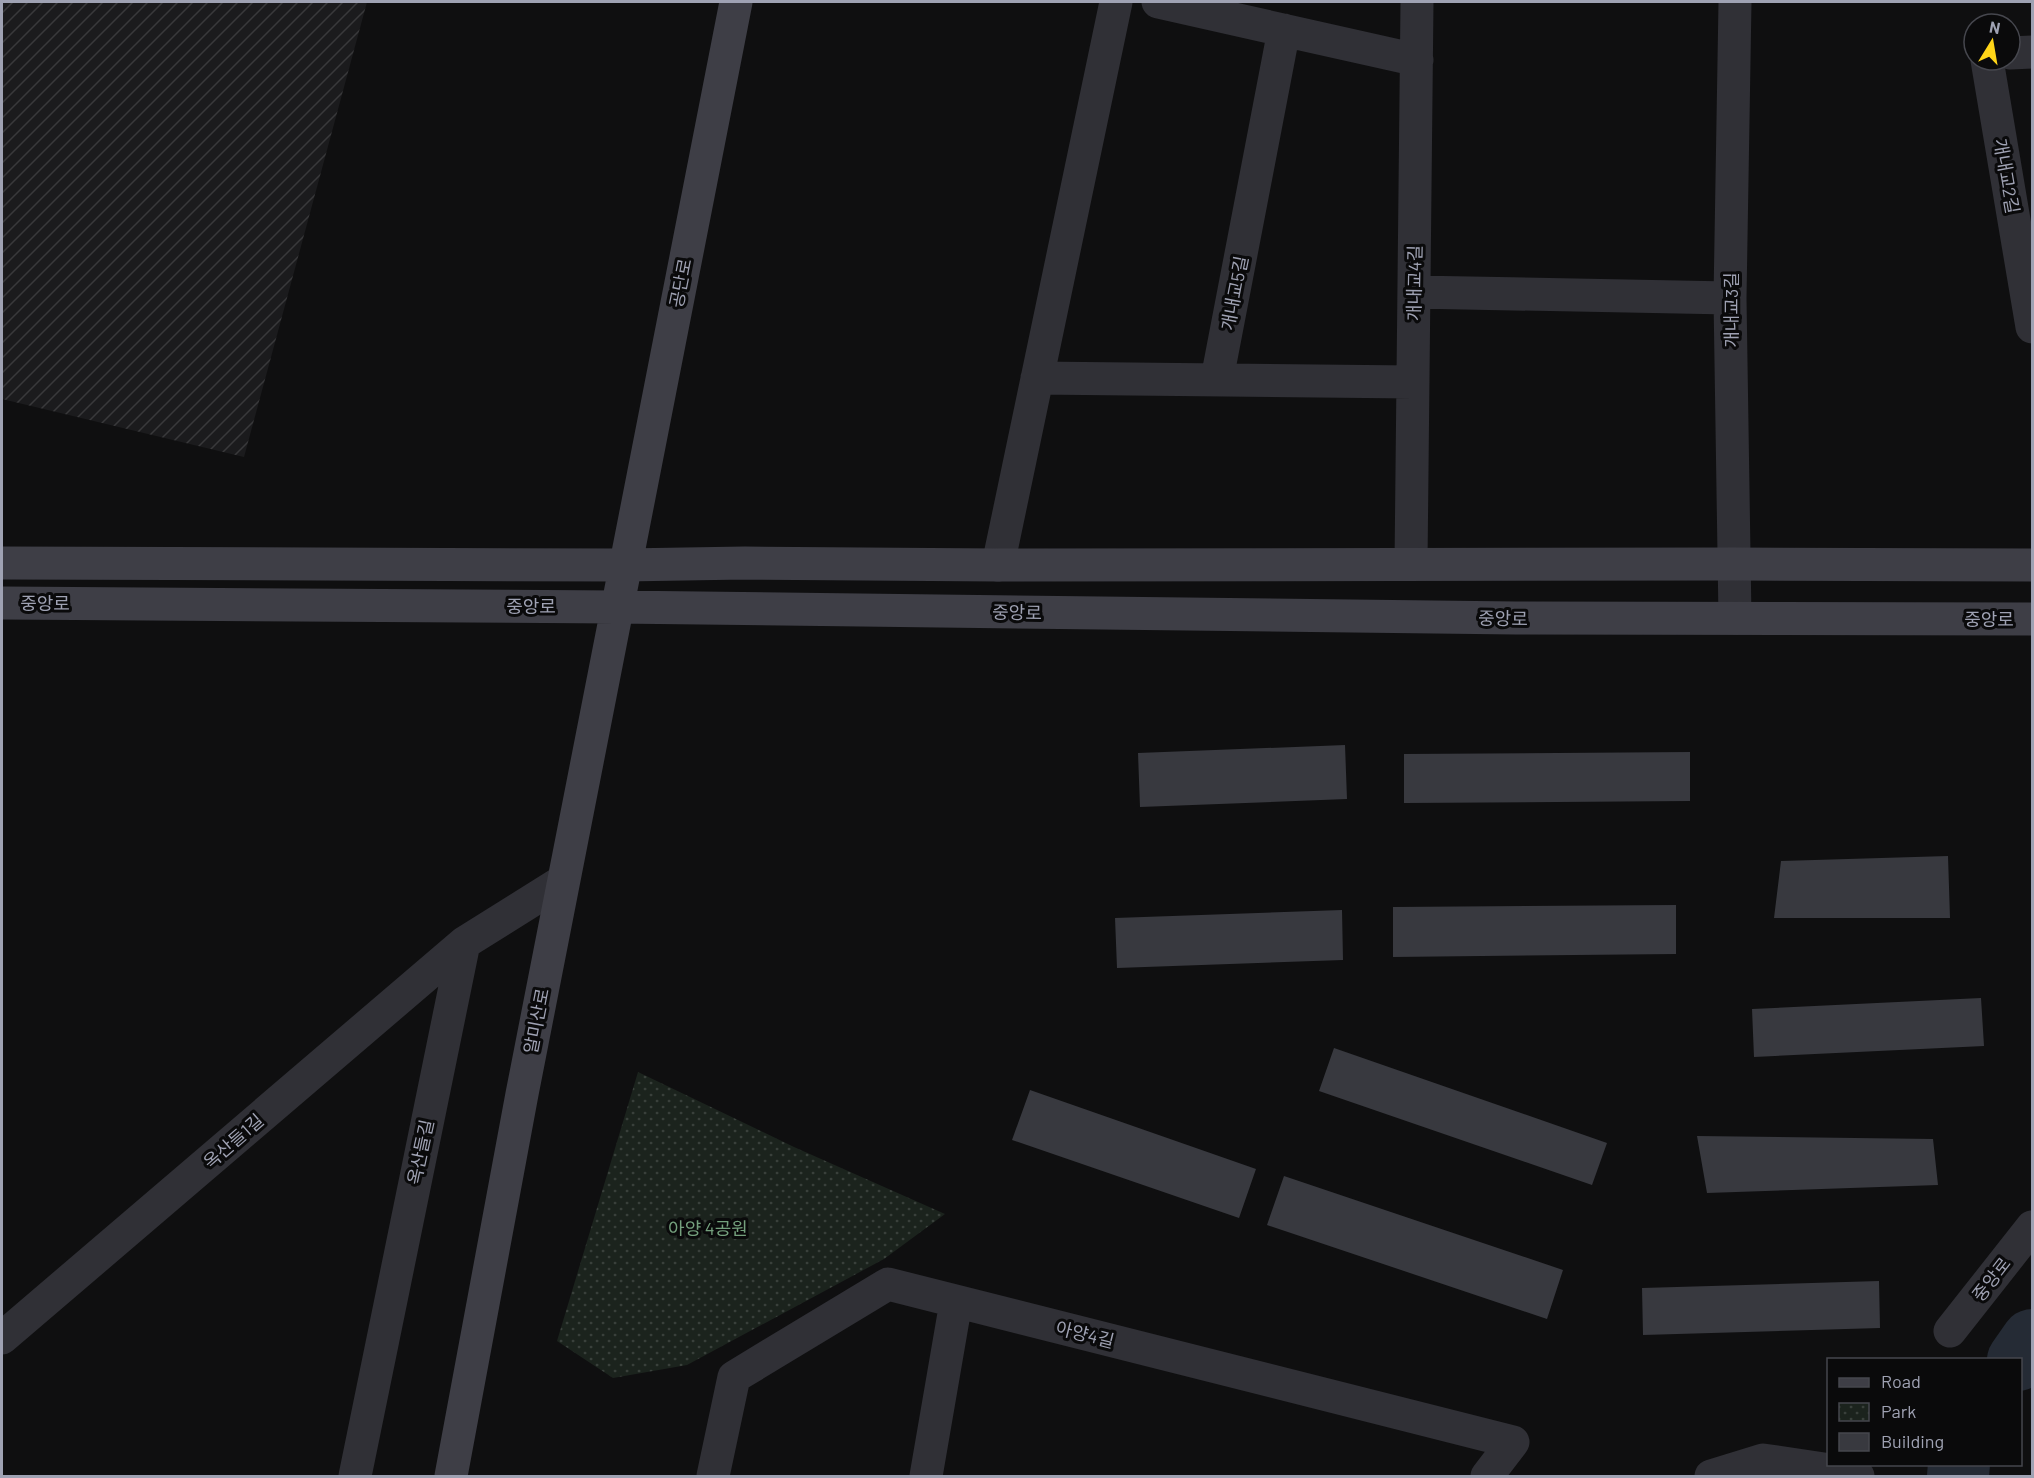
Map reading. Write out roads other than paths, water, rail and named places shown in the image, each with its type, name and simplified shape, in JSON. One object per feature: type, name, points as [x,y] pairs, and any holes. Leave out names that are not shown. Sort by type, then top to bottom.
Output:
[{"type":"main road","name":"공단로","points":[[624,565],[736,2]]},
{"type":"main road","points":[[2,563],[2032,565]]},
{"type":"main road","name":"알미산로","points":[[451,1476],[624,565]]},
{"type":"main road","name":"중앙로","points":[[2,603],[616,607],[1516,618],[2032,619]]},
{"type":"street","points":[[998,565],[1116,2]]},
{"type":"street","points":[[1158,2],[1417,60]]},
{"type":"street","name":"개내교4길","points":[[1411,564],[1417,2]]},
{"type":"street","name":"개내교3길","points":[[1735,2],[1730,298],[1735,618]]},
{"type":"street","name":"개내교5길","points":[[1217,379],[1284,30]]},
{"type":"street","name":"개내교2길","points":[[1989,72],[2032,327]]},
{"type":"street","points":[[1414,292],[1730,298]]},
{"type":"street","points":[[1037,378],[1413,382]]},
{"type":"street","points":[[464,943],[563,881]]},
{"type":"street","name":"옥산들1길","points":[[2,1338],[464,943]]},
{"type":"street","name":"옥산들길","points":[[355,1476],[464,943]]},
{"type":"street","name":"중앙로","points":[[1950,1331],[2032,1227]]},
{"type":"street","name":"아양4길","points":[[713,1476],[734,1377],[888,1284],[1513,1442],[1487,1476]]},
{"type":"street","points":[[926,1476],[956,1302]]},
{"type":"street","points":[[1711,1476],[1763,1460],[1851,1474]]},
{"type":"waterway","points":[[2019,1358],[2032,1340]]},
{"type":"waterway","points":[[1958,1476],[1959,1466]]},
{"type":"park label","name":"아양 4공원","points":[[708,1228]]}]
